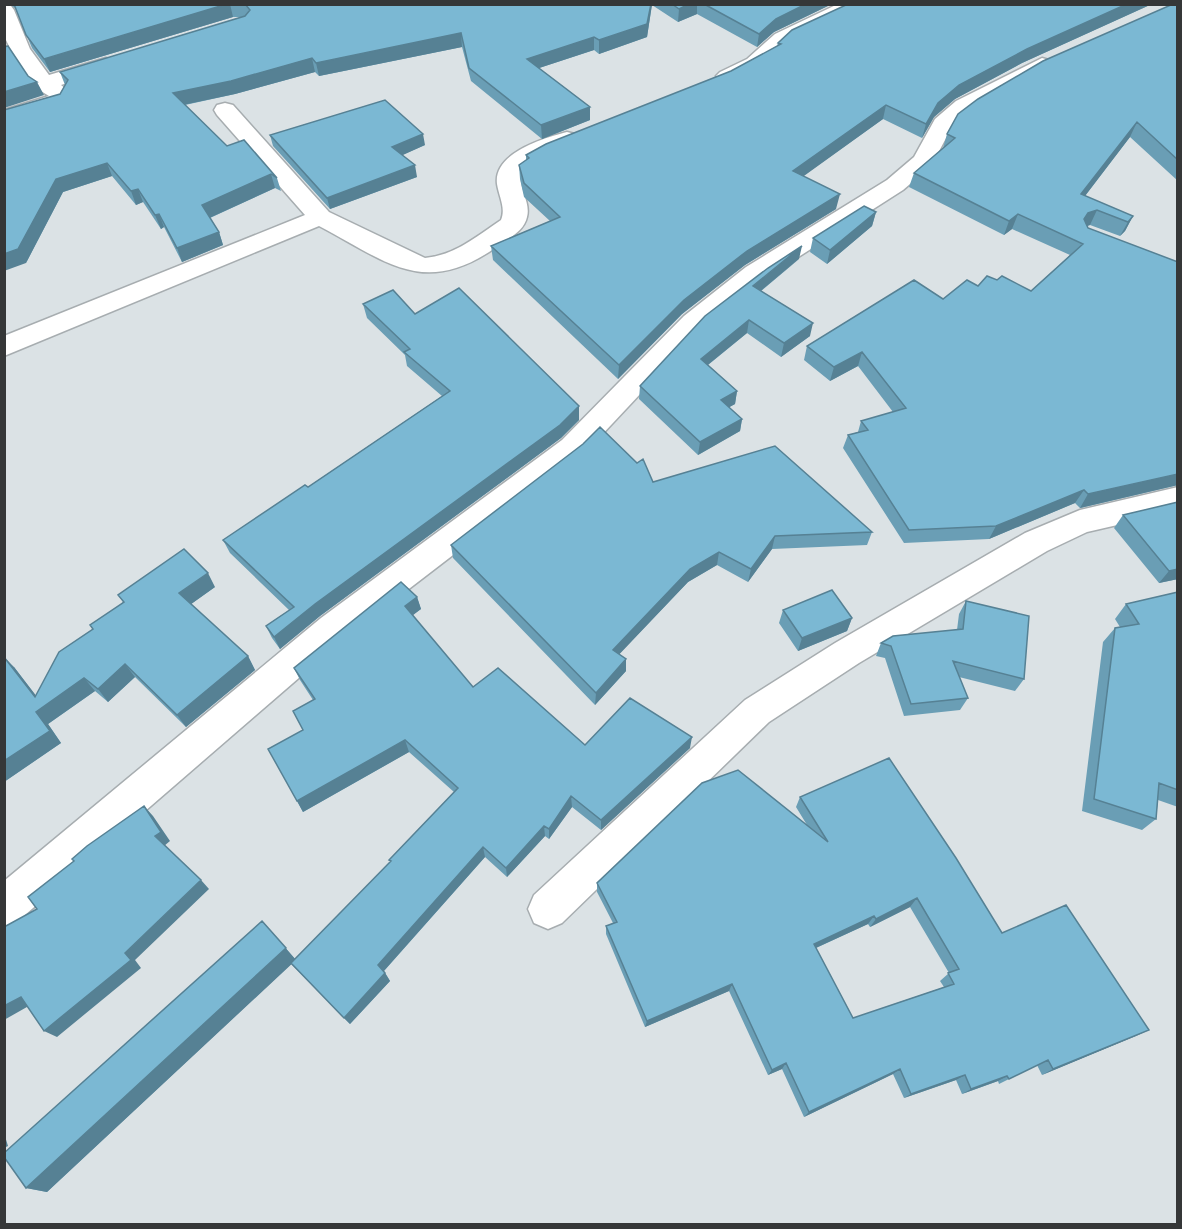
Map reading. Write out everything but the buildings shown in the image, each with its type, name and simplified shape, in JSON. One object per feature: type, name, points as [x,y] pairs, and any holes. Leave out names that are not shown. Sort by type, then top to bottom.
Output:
[{"type":"street","points":[[4,117],[57,100],[61,94],[44,82],[12,52],[4,10],[23,4]]},
{"type":"street","points":[[711,83],[754,63],[782,38],[855,4]]},
{"type":"street","points":[[4,907],[333,628],[572,448],[693,322],[755,273],[895,185],[923,161],[943,124],[964,106],[1061,55]]},
{"type":"street","points":[[44,82],[121,60]]},
{"type":"street","points":[[225,110],[320,217],[404,260],[424,266],[445,264],[466,256],[515,219],[506,179],[516,163],[538,151],[582,134]]},
{"type":"street","points":[[4,346],[320,217]]},
{"type":"street","points":[[548,909],[767,705],[847,653],[1036,542],[1080,522],[1178,499]]}]
